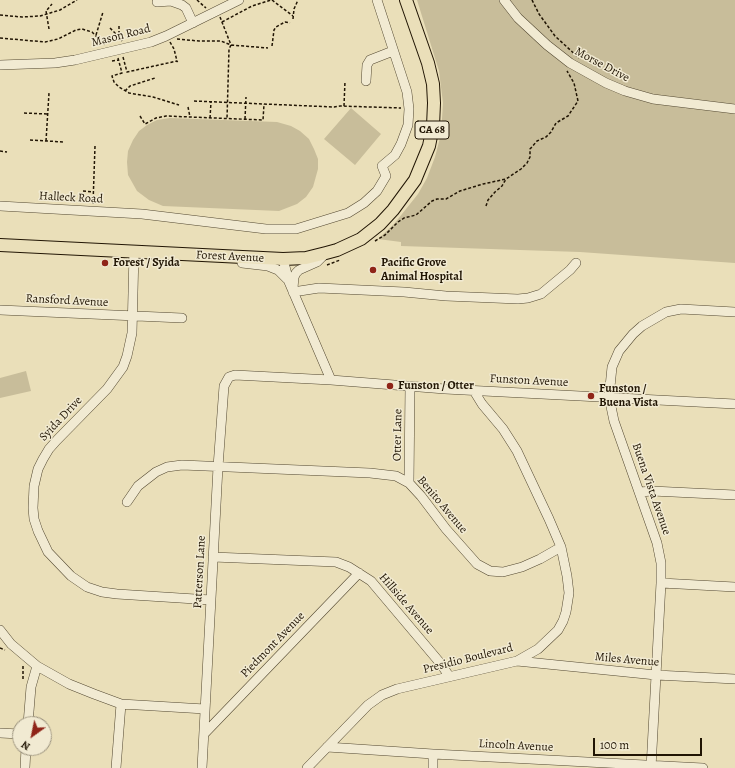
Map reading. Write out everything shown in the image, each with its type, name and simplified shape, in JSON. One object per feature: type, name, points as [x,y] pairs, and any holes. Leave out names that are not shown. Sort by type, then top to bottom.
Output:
[{"type":"main road","name":"Forest Avenue","points":[[0,245],[283,259],[306,258],[326,253],[337,250],[361,239],[380,224],[393,210],[415,180],[428,146],[433,126],[433,84],[428,63],[406,0]]},
{"type":"street","name":"Mason Road","points":[[0,65],[55,63],[151,42],[238,0]]},
{"type":"street","points":[[377,0],[407,92],[409,109]]},
{"type":"street","name":"Morse Drive","points":[[504,0],[518,18],[536,36],[566,59],[583,71],[625,91],[659,100],[735,109]]},
{"type":"street","points":[[157,2],[171,1],[182,5],[186,8],[192,23]]},
{"type":"street","points":[[366,81],[367,64],[370,60],[394,51]]},
{"type":"street","name":"Halleck Road","points":[[0,206],[142,214],[266,229],[296,229],[348,213],[364,203],[377,191],[386,176],[382,166],[395,155],[402,144],[408,125],[409,109]]},
{"type":"street","name":"Syida Drive","points":[[134,252],[131,345],[123,367],[107,388],[49,449],[38,469],[34,486],[33,508],[38,531],[48,552],[71,576],[88,587],[102,592],[117,594],[211,600]]},
{"type":"street","points":[[293,292],[294,277],[296,273],[299,270],[317,262],[326,253]]},
{"type":"street","points":[[219,256],[225,261],[252,263],[278,270],[289,282]]},
{"type":"street","points":[[283,259],[289,282],[331,380]]},
{"type":"street","points":[[293,292],[319,288],[404,292],[453,297],[528,298],[537,296],[545,291],[576,263]]},
{"type":"street","name":"Buena Vista Avenue","points":[[651,767],[661,583],[660,554],[640,492],[614,421],[609,397],[611,376],[615,359],[624,344],[642,326],[655,318],[673,310],[681,309],[735,312]]},
{"type":"street","name":"Ransford Avenue","points":[[0,310],[182,318]]},
{"type":"street","name":"Funston Avenue","points":[[228,378],[235,375],[331,380],[474,391],[735,404]]},
{"type":"street","name":"Patterson Lane","points":[[202,768],[218,466],[224,386],[228,378]]},
{"type":"street","name":"Otter Lane","points":[[409,483],[410,386]]},
{"type":"street","name":"Presidio Boulevard","points":[[307,768],[368,706],[382,695],[397,689],[517,661],[538,649],[558,630],[563,621],[569,593],[561,547],[516,451],[503,429],[482,404],[474,391]]},
{"type":"street","name":"Benito Avenue","points":[[127,502],[145,479],[167,467],[182,465],[370,473],[396,476],[409,483],[421,496],[446,529],[477,564],[490,571],[503,572],[522,567],[561,547]]},
{"type":"street","points":[[640,492],[652,491],[735,495]]},
{"type":"street","name":"Hillside Avenue","points":[[213,557],[336,562],[349,567],[371,581],[441,664],[449,676]]},
{"type":"street","name":"Piedmont Avenue","points":[[204,734],[359,573]]},
{"type":"street","points":[[661,583],[735,587]]},
{"type":"street","points":[[0,630],[11,644],[37,666],[69,684],[121,704],[205,709]]},
{"type":"street","name":"Miles Avenue","points":[[517,661],[656,675],[735,679]]},
{"type":"street","points":[[29,716],[31,687],[37,666]]},
{"type":"street","points":[[116,768],[121,704]]},
{"type":"street","points":[[0,732],[12,733]]},
{"type":"street","name":"Lincoln Avenue","points":[[328,747],[651,767],[703,768]]},
{"type":"street","points":[[433,754],[433,768]]},
{"type":"street","points":[[25,768],[26,756]]},
{"type":"path","points":[[0,15],[22,17],[46,15],[60,10],[78,0]]},
{"type":"path","points":[[222,22],[252,6],[272,0],[293,16]]},
{"type":"path","points":[[293,19],[298,0]]},
{"type":"path","points":[[532,0],[539,14],[555,36],[580,59]]},
{"type":"path","points":[[49,29],[46,11],[52,4]]},
{"type":"path","points":[[96,35],[103,12]]},
{"type":"path","points":[[272,46],[274,30],[276,27],[285,22],[290,23]]},
{"type":"path","points":[[110,28],[119,36],[120,26]]},
{"type":"path","points":[[0,38],[44,42],[58,39],[76,30],[82,29],[88,30],[96,35],[107,48]]},
{"type":"path","points":[[226,31],[231,45],[227,119]]},
{"type":"path","points":[[166,36],[188,41],[224,42],[231,45],[268,48]]},
{"type":"path","points":[[121,49],[127,72],[177,62],[173,46]]},
{"type":"path","points":[[374,241],[385,235],[404,218],[416,215],[432,201],[437,199],[446,199],[460,191],[506,179],[521,169],[527,163],[530,157],[530,150],[536,141],[546,137],[556,123],[568,116],[578,101],[574,83],[566,70],[566,59]]},
{"type":"path","points":[[112,61],[119,60],[122,73],[112,76],[116,85],[125,91],[153,97],[178,105]]},
{"type":"path","points":[[125,91],[132,85],[155,78]]},
{"type":"path","points":[[344,106],[345,81]]},
{"type":"path","points":[[46,141],[48,94]]},
{"type":"path","points":[[245,119],[246,97]]},
{"type":"path","points":[[194,101],[409,109]]},
{"type":"path","points":[[210,118],[211,101]]},
{"type":"path","points":[[140,116],[146,124],[156,118],[166,116],[263,120],[264,104]]},
{"type":"path","points":[[188,108],[190,117]]},
{"type":"path","points":[[24,112],[47,114]]},
{"type":"path","points":[[30,140],[64,142]]},
{"type":"path","points":[[93,205],[95,146]]},
{"type":"path","points":[[0,151],[7,152]]},
{"type":"path","points":[[486,206],[488,200],[502,186],[506,179]]},
{"type":"path","points":[[84,191],[94,192]]},
{"type":"path","points":[[322,266],[345,257]]},
{"type":"path","points":[[0,648],[8,652]]},
{"type":"path","points":[[22,663],[24,669],[23,679]]},
{"type":"shaded area","points":[[417,0],[735,0],[735,263],[580,252],[401,246],[401,242],[378,239],[394,224],[418,194],[427,178],[435,157],[441,134],[443,103],[439,71]]},
{"type":"shaded area","points":[[351,108],[381,134],[355,165],[324,139]]},
{"type":"shaded area","points":[[170,118],[277,122],[291,126],[300,131],[309,139],[318,159],[318,169],[313,187],[306,197],[297,204],[279,211],[163,206],[149,200],[137,191],[128,175],[128,151],[139,131],[157,120]]},
{"type":"shaded area","points":[[26,371],[31,391],[0,398],[0,378]]},
{"type":"place","name":"Forest / Syida","points":[[105,263]]},
{"type":"place","name":"Pacific Grove Animal Hospital","points":[[373,270]]},
{"type":"place","name":"Funston / Otter","points":[[390,386]]},
{"type":"place","name":"Funston / Buena Vista","points":[[591,396]]}]
